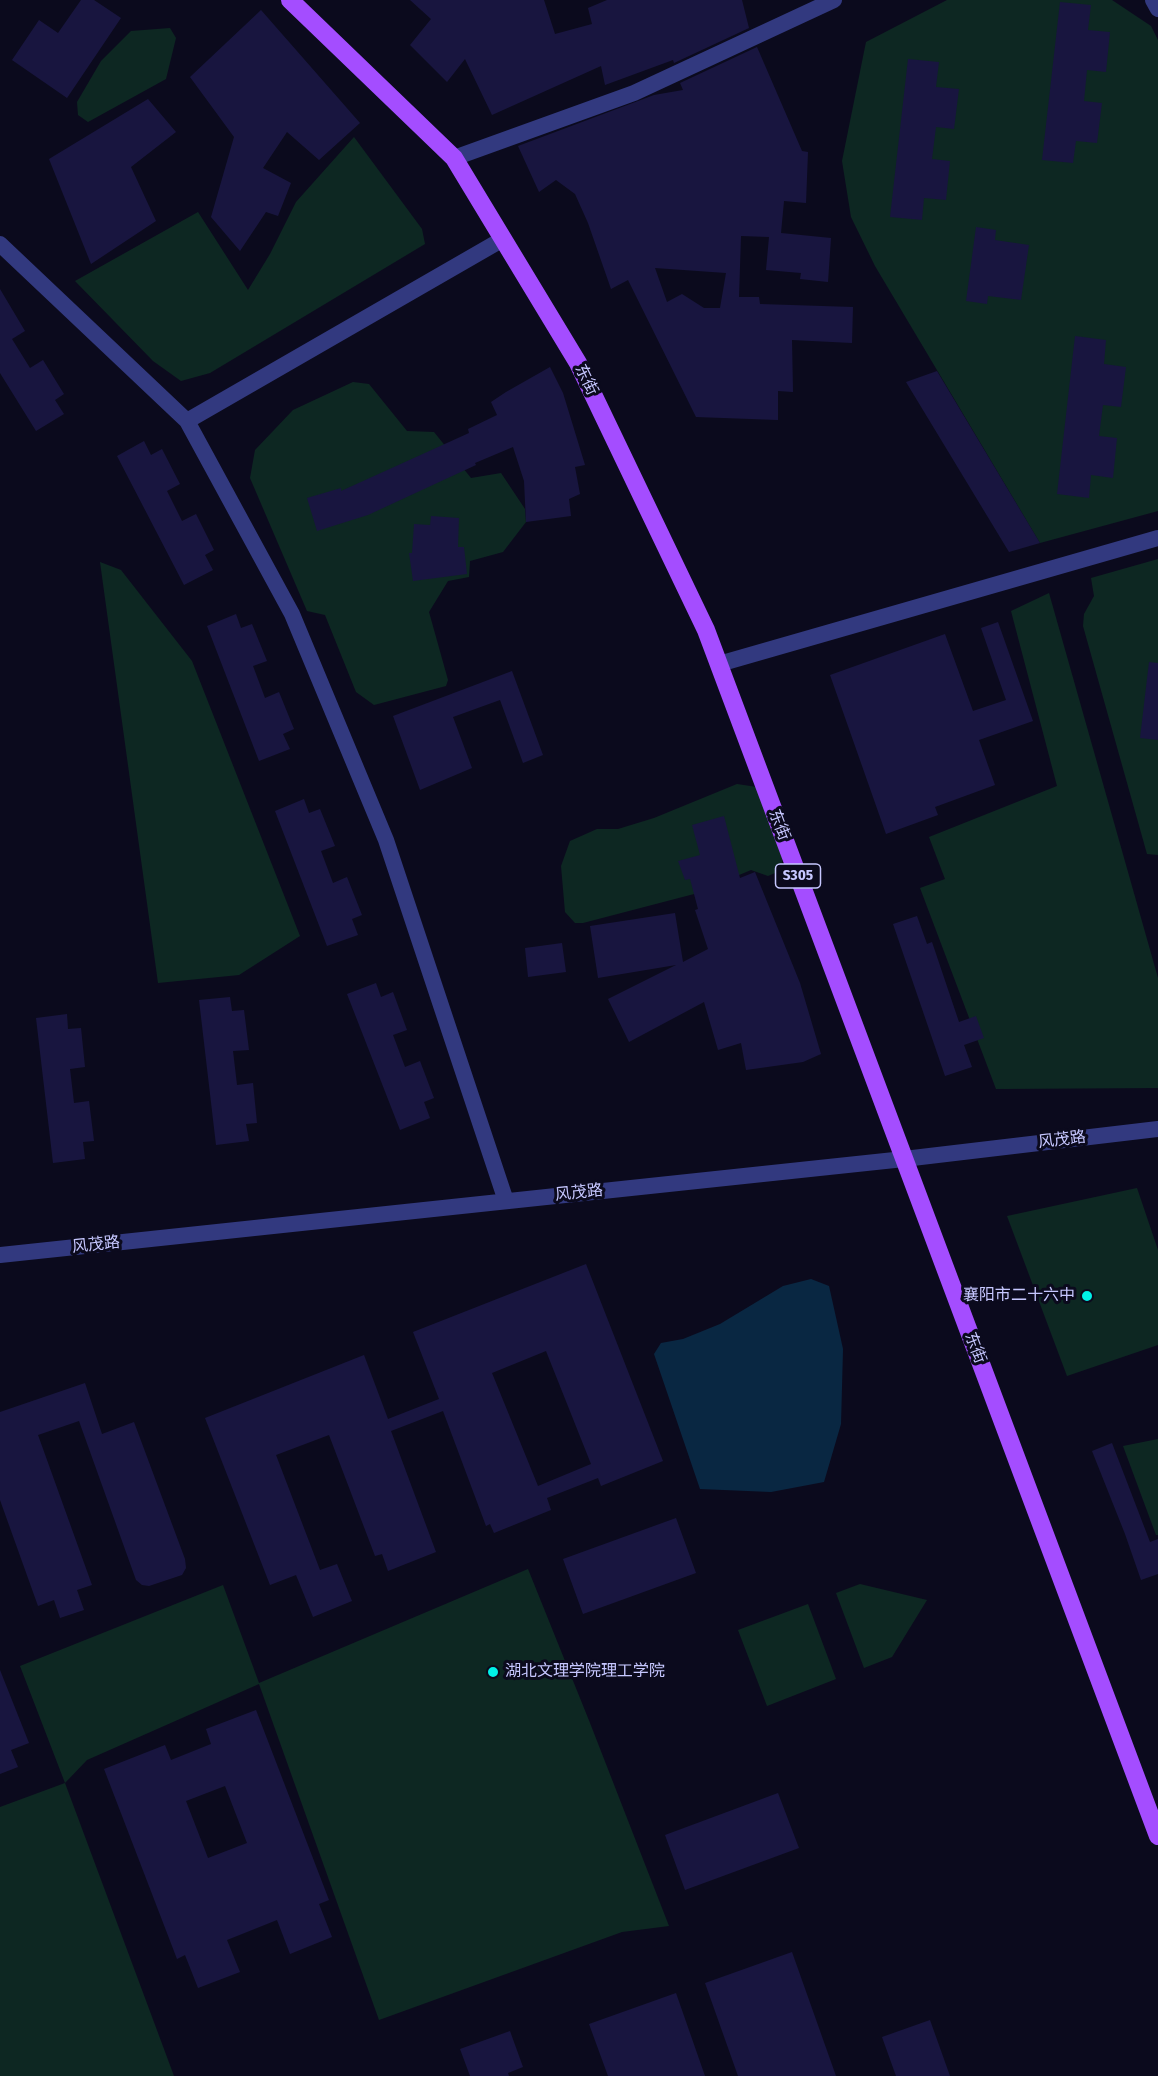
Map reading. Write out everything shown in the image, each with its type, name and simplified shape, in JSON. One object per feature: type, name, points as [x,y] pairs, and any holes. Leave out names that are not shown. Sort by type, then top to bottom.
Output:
[{"type":"main road","name":"东街","points":[[290,0],[454,158],[578,363],[706,630],[1158,1836]]},
{"type":"street","points":[[454,158],[634,93],[834,0]]},
{"type":"street","points":[[1153,0],[1158,9]]},
{"type":"street","points":[[187,421],[503,238]]},
{"type":"street","points":[[0,244],[187,421],[292,614],[386,840],[506,1201]]},
{"type":"street","points":[[719,664],[1158,538]]},
{"type":"street","name":"风茂路","points":[[0,1255],[904,1159],[1158,1129]]},
{"type":"green space","points":[[947,0],[1112,0],[1151,26],[1158,40],[1158,511],[1040,543],[875,266],[851,217],[842,161],[866,42]]},
{"type":"green space","points":[[170,28],[176,38],[166,79],[88,122],[78,115],[77,102],[101,61],[131,31]]},
{"type":"green space","points":[[354,137],[422,229],[425,244],[210,373],[181,381],[153,361],[75,281],[198,212],[248,290],[270,254],[296,202]]},
{"type":"green space","points":[[353,382],[369,384],[407,431],[434,432],[471,478],[501,473],[525,509],[526,522],[503,552],[470,561],[469,577],[448,581],[429,612],[448,680],[446,686],[374,705],[356,692],[325,615],[307,611],[250,478],[255,450],[293,410]]},
{"type":"green space","points":[[1158,559],[1158,855],[1147,854],[1083,626],[1084,614],[1094,596],[1091,578]]},
{"type":"green space","points":[[100,562],[121,570],[192,661],[300,936],[239,975],[158,983]]},
{"type":"green space","points":[[1049,593],[1158,978],[1158,1088],[996,1089],[920,888],[945,879],[929,837],[1057,786],[1011,611]]},
{"type":"green space","points":[[737,784],[757,787],[782,856],[782,870],[768,876],[751,870],[694,894],[583,923],[575,923],[565,912],[561,866],[570,841],[597,829],[618,829],[654,818]]},
{"type":"green space","points":[[1137,1188],[1158,1250],[1158,1345],[1067,1376],[1007,1216]]},
{"type":"green space","points":[[1158,1439],[1158,1535],[1156,1535],[1123,1446]]},
{"type":"green space","points":[[528,1569],[669,1926],[622,1932],[379,2020],[259,1684],[87,1760],[65,1783],[20,1666],[223,1585],[259,1683]]},
{"type":"green space","points":[[860,1584],[927,1600],[892,1657],[864,1668],[836,1593]]},
{"type":"green space","points":[[808,1604],[836,1679],[767,1706],[738,1630]]},
{"type":"green space","points":[[65,1783],[174,2076],[0,2076],[0,1807]]},
{"type":"water","points":[[811,1279],[829,1286],[843,1349],[841,1424],[824,1482],[771,1492],[700,1489],[654,1354],[661,1343],[683,1339],[720,1324],[783,1286]]},
{"type":"building","points":[[81,0],[94,0],[121,18],[67,98],[12,60],[39,20],[58,33]]},
{"type":"building","points":[[410,0],[544,0],[555,34],[592,24],[588,8],[607,0],[742,0],[749,28],[674,63],[673,60],[605,85],[601,66],[492,115],[465,59],[447,82],[410,45],[431,19]]},
{"type":"building","points":[[1060,2],[1091,5],[1088,30],[1110,32],[1106,72],[1087,70],[1084,101],[1102,103],[1097,143],[1076,141],[1073,163],[1042,160]]},
{"type":"building","points":[[261,10],[360,123],[319,160],[287,132],[263,168],[291,183],[278,216],[266,212],[240,251],[211,217],[234,137],[190,77]]},
{"type":"building","points":[[757,47],[802,151],[808,152],[806,203],[784,201],[781,233],[831,238],[828,282],[800,279],[801,273],[766,270],[769,237],[741,236],[739,297],[759,297],[760,304],[853,307],[852,343],[792,340],[793,392],[778,391],[778,420],[696,417],[628,280],[611,289],[588,223],[575,194],[556,180],[539,192],[518,146],[654,95],[683,90],[680,83]],"holes":[[[655,268],[726,273],[720,308],[704,308],[682,294],[667,302]]]},
{"type":"building","points":[[908,59],[939,62],[936,87],[959,89],[954,129],[936,127],[932,159],[950,161],[946,200],[924,198],[922,220],[890,217]]},
{"type":"building","points":[[148,99],[176,132],[131,167],[156,221],[91,264],[49,159]]},
{"type":"building","points":[[976,227],[996,230],[995,240],[1029,245],[1021,300],[988,296],[987,304],[966,301]]},
{"type":"building","points":[[0,289],[25,331],[12,339],[30,368],[43,360],[64,394],[55,400],[64,414],[36,431],[0,373]]},
{"type":"building","points":[[1075,336],[1106,340],[1104,364],[1126,367],[1121,407],[1103,405],[1099,436],[1117,438],[1113,478],[1091,475],[1089,498],[1057,494]]},
{"type":"building","points":[[550,367],[563,393],[585,465],[575,467],[580,494],[569,499],[571,516],[526,522],[524,481],[513,447],[368,515],[317,531],[307,498],[341,488],[341,491],[469,433],[468,429],[497,415],[491,402]]},
{"type":"building","points":[[937,371],[1040,543],[1009,552],[906,382]]},
{"type":"building","points":[[144,441],[151,455],[162,449],[180,484],[167,491],[182,521],[196,514],[214,550],[205,555],[213,570],[184,585],[117,456]]},
{"type":"building","points":[[431,516],[459,518],[458,547],[464,547],[467,574],[413,581],[409,553],[412,553],[414,524],[430,525]]},
{"type":"building","points":[[236,614],[241,628],[252,624],[267,661],[253,666],[265,698],[279,692],[294,729],[283,734],[290,749],[259,761],[207,626]]},
{"type":"building","points":[[998,622],[1033,721],[979,740],[995,785],[935,807],[938,815],[886,834],[830,675],[945,634],[973,711],[1006,700],[981,628]]},
{"type":"building","points":[[1149,662],[1158,663],[1158,740],[1140,738]]},
{"type":"building","points":[[512,671],[543,755],[523,763],[500,700],[453,717],[472,768],[420,790],[393,716]]},
{"type":"building","points":[[304,799],[309,813],[320,809],[335,846],[321,851],[333,883],[347,877],[362,915],[352,919],[358,935],[327,946],[275,811]]},
{"type":"building","points":[[724,816],[740,878],[755,872],[800,983],[821,1054],[803,1062],[746,1070],[741,1043],[718,1050],[704,1002],[629,1042],[608,999],[676,965],[598,978],[590,926],[675,913],[683,962],[708,949],[695,910],[698,909],[690,879],[685,880],[678,861],[700,855],[692,825]]},
{"type":"building","points":[[917,916],[927,944],[932,942],[959,1022],[976,1016],[984,1038],[964,1045],[972,1067],[945,1076],[893,924]]},
{"type":"building","points":[[562,943],[566,972],[528,977],[525,948]]},
{"type":"building","points":[[376,983],[381,997],[393,992],[407,1030],[393,1035],[405,1067],[420,1061],[434,1098],[424,1102],[430,1118],[400,1130],[347,994]]},
{"type":"building","points":[[230,997],[232,1011],[244,1010],[249,1050],[233,1051],[237,1085],[253,1083],[257,1123],[246,1124],[249,1141],[216,1145],[199,1000]]},
{"type":"building","points":[[67,1014],[68,1029],[81,1028],[85,1067],[70,1069],[74,1103],[89,1101],[94,1141],[83,1142],[85,1159],[53,1163],[36,1018]]},
{"type":"building","points":[[586,1264],[663,1461],[601,1486],[598,1478],[547,1498],[551,1510],[494,1533],[490,1524],[486,1526],[443,1411],[391,1431],[436,1552],[388,1571],[382,1554],[375,1556],[329,1435],[276,1455],[320,1570],[337,1564],[352,1601],[313,1617],[296,1575],[270,1585],[205,1418],[364,1355],[388,1419],[439,1399],[413,1332]],"holes":[[[546,1351],[591,1464],[538,1486],[492,1373]]]},
{"type":"building","points":[[85,1383],[102,1434],[134,1422],[185,1559],[186,1568],[182,1575],[149,1586],[142,1585],[136,1580],[79,1421],[38,1435],[92,1585],[77,1590],[84,1610],[60,1618],[54,1600],[38,1606],[0,1500],[0,1412]]},
{"type":"building","points":[[1112,1443],[1150,1542],[1158,1539],[1158,1574],[1141,1580],[1092,1451]]},
{"type":"building","points":[[676,1518],[696,1573],[583,1614],[563,1559]]},
{"type":"building","points":[[0,1670],[29,1743],[11,1750],[18,1767],[0,1774]]},
{"type":"building","points":[[256,1710],[329,1900],[319,1904],[332,1937],[290,1954],[277,1920],[227,1940],[240,1972],[198,1988],[185,1955],[177,1959],[104,1769],[165,1745],[171,1760],[211,1744],[206,1729]],"holes":[[[225,1786],[247,1843],[208,1858],[186,1801]]]},
{"type":"building","points":[[778,1793],[799,1848],[685,1890],[665,1835]]},
{"type":"building","points":[[792,1952],[836,2076],[738,2076],[705,1983]]},
{"type":"building","points":[[676,1993],[705,2076],[608,2076],[589,2024]]},
{"type":"building","points":[[930,2020],[950,2076],[896,2076],[882,2037]]},
{"type":"building","points":[[510,2031],[523,2067],[508,2073],[509,2076],[470,2076],[460,2049]]},
{"type":"place","name":"襄阳市二十六中","points":[[1087,1296]]},
{"type":"place","name":"湖北文理学院理工学院","points":[[493,1672]]}]
